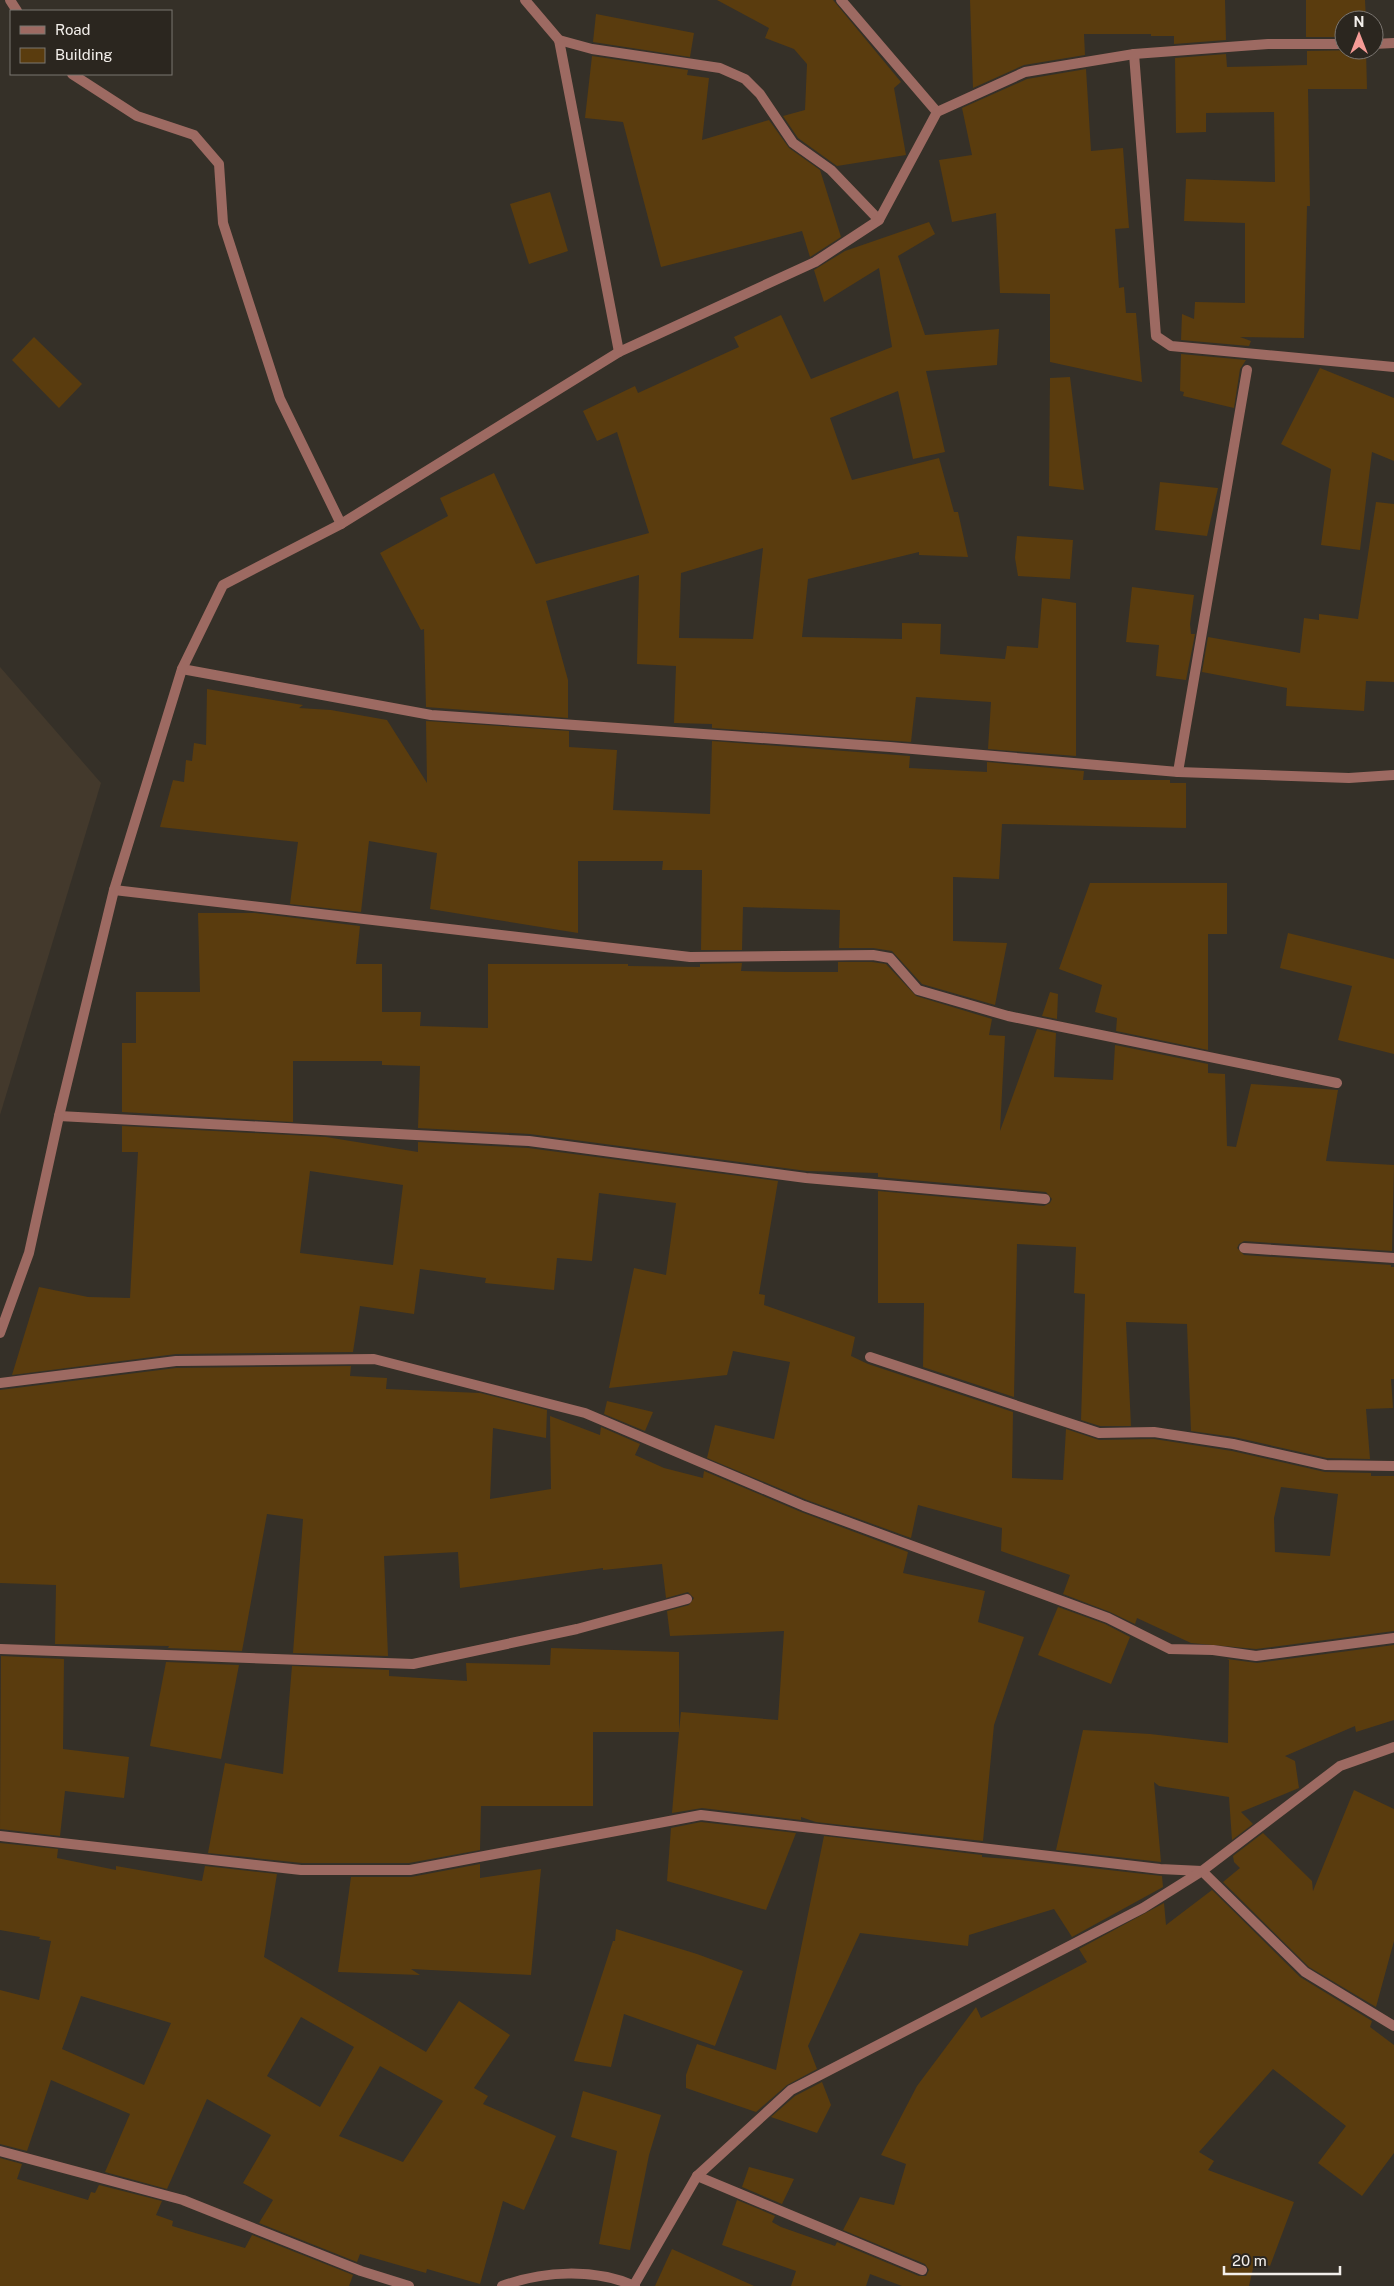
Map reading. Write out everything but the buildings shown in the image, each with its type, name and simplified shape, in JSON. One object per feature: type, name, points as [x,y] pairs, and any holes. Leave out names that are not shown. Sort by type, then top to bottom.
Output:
[{"type":"street","points":[[524,0],[559,40],[619,352]]},
{"type":"street","points":[[841,0],[937,112]]},
{"type":"street","points":[[559,40],[592,49],[720,68],[745,79],[760,94],[793,143],[831,170],[879,220]]},
{"type":"street","points":[[0,1333],[29,1253],[59,1116],[114,890],[182,670],[223,585],[341,524],[619,352],[815,262],[879,220],[937,112],[1025,72],[1134,54],[1268,44],[1334,44]]},
{"type":"street","points":[[1134,54],[1156,336],[1171,346],[1394,367]]},
{"type":"street","points":[[74,75],[137,116],[194,135],[219,164],[223,223],[280,399],[341,524]]},
{"type":"street","points":[[1178,772],[1247,370]]},
{"type":"street","points":[[182,670],[431,714],[900,748],[1178,772],[1349,778],[1394,775]]},
{"type":"street","points":[[114,890],[690,957],[873,954],[890,958],[918,990],[1008,1016],[1337,1082]]},
{"type":"street","points":[[59,1116],[529,1141],[806,1178],[1045,1199]]},
{"type":"street","points":[[1244,1248],[1394,1258]]},
{"type":"street","points":[[870,1357],[1099,1432],[1154,1432],[1234,1444],[1326,1465],[1394,1466]]},
{"type":"street","points":[[0,1383],[176,1361],[374,1358],[585,1413],[804,1506],[1108,1618],[1170,1649],[1213,1650],[1256,1656],[1394,1638]]},
{"type":"street","points":[[0,1649],[413,1664],[577,1629],[688,1599]]},
{"type":"street","points":[[502,2286],[522,2278],[579,2272],[634,2286],[696,2176],[791,2090],[1143,1908],[1202,1871],[1340,1766],[1394,1747]]},
{"type":"street","points":[[0,1836],[301,1870],[410,1870],[701,1815],[1160,1869],[1202,1871],[1305,1972],[1394,2026]]},
{"type":"street","points":[[0,2151],[183,2200],[362,2271],[410,2286]]},
{"type":"street","points":[[696,2176],[922,2270]]},
{"type":"shaded area","points":[[0,667],[101,783],[0,1115]]}]
